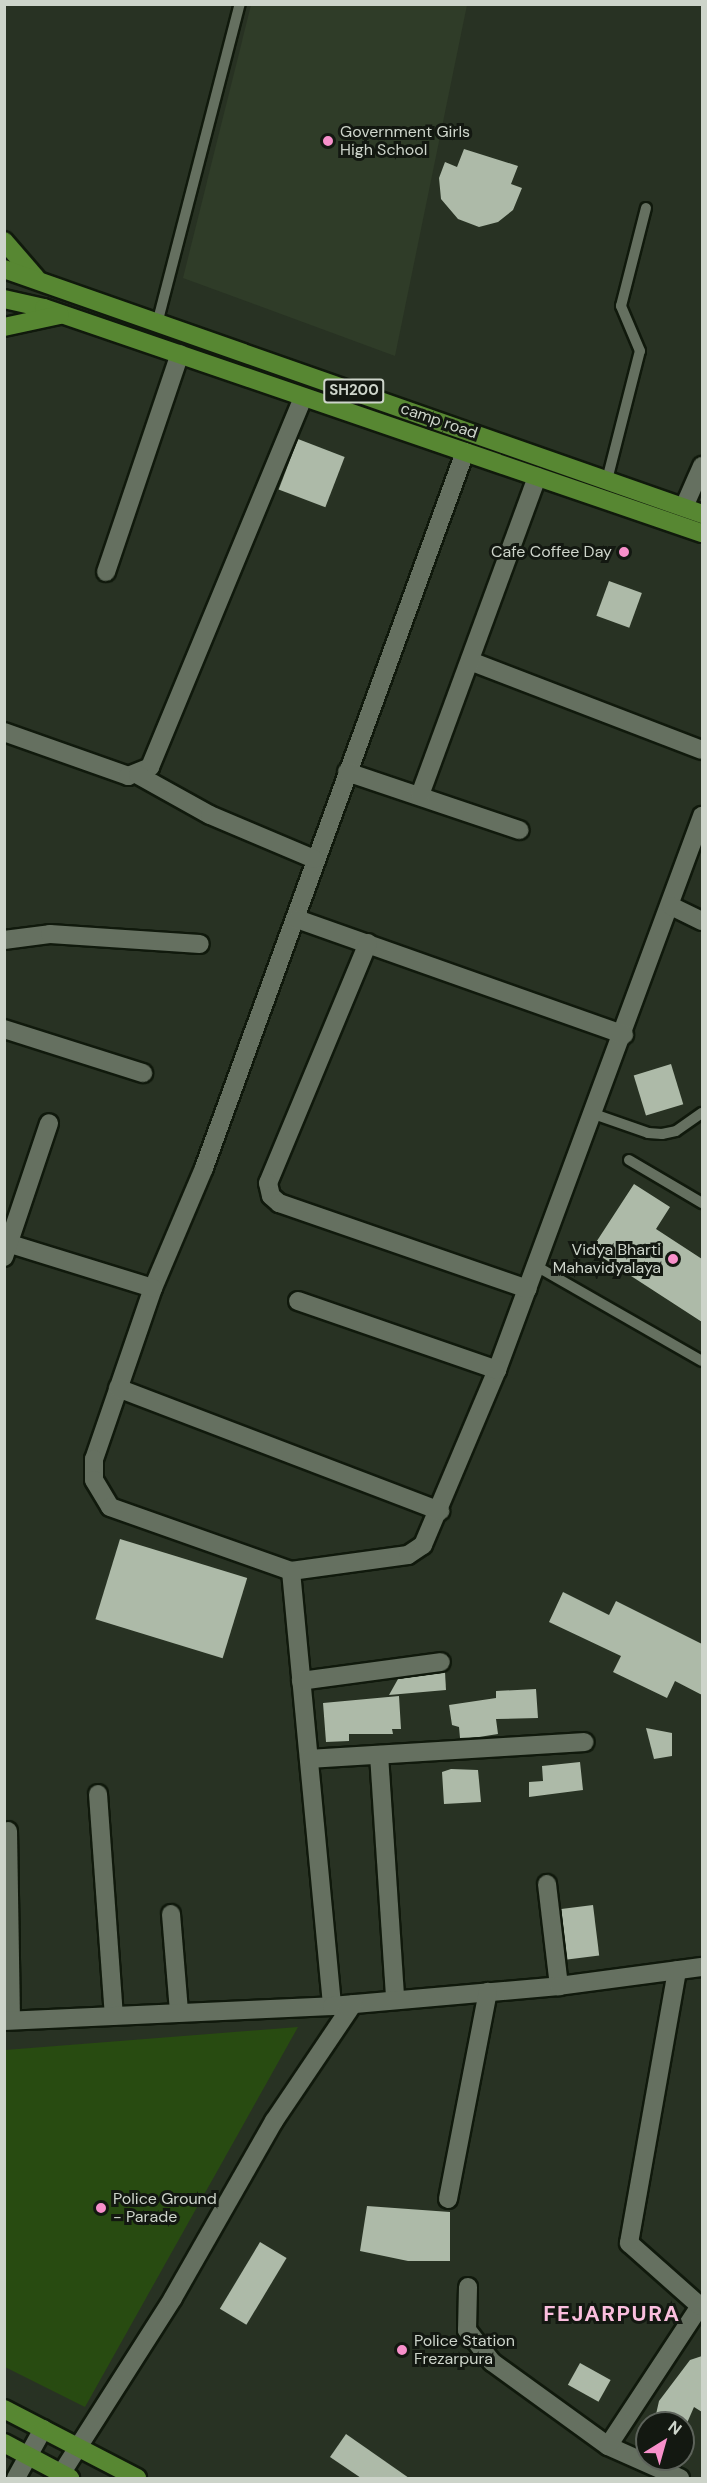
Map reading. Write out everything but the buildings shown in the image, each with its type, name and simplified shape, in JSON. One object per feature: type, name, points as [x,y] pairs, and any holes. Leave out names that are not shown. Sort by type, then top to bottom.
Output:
[{"type":"main road","points":[[4,241],[36,278]]},
{"type":"main road","name":"camp road","points":[[4,269],[36,278],[702,514]]},
{"type":"main road","name":"camp road","points":[[4,299],[62,314],[702,533]]},
{"type":"main road","points":[[4,327],[62,314]]},
{"type":"main road","points":[[4,2409],[78,2445],[137,2478]]},
{"type":"main road","points":[[4,2443],[65,2476]]},
{"type":"street","points":[[106,572],[180,354]]},
{"type":"street","points":[[4,732],[128,776],[138,775],[150,767],[303,397]]},
{"type":"street","points":[[465,452],[314,859],[297,919],[204,1168],[153,1288],[94,1459],[94,1480],[110,1507],[291,1571],[408,1555],[423,1545],[440,1511],[497,1370],[591,1113],[624,1035],[702,816]]},
{"type":"street","points":[[684,507],[702,466]]},
{"type":"street","points":[[420,795],[537,477]]},
{"type":"street","points":[[470,661],[702,750]]},
{"type":"street","points":[[347,772],[519,830]]},
{"type":"street","points":[[138,775],[210,815],[314,859]]},
{"type":"street","points":[[671,906],[702,921]]},
{"type":"street","points":[[297,919],[624,1035]]},
{"type":"street","points":[[4,940],[50,934],[200,944]]},
{"type":"street","points":[[368,943],[268,1183],[271,1196],[279,1203],[528,1289]]},
{"type":"street","points":[[4,1029],[142,1072]]},
{"type":"street","points":[[49,1123],[7,1247],[153,1288]]},
{"type":"street","points":[[298,1301],[497,1370]]},
{"type":"street","points":[[118,1388],[440,1511]]},
{"type":"street","points":[[291,1571],[332,2006]]},
{"type":"street","points":[[301,1681],[441,1662]]},
{"type":"street","points":[[309,1759],[584,1742]]},
{"type":"street","points":[[379,1755],[395,1998]]},
{"type":"street","points":[[98,1794],[114,2015]]},
{"type":"street","points":[[8,1831],[8,2020],[332,2006],[395,1998],[559,1986],[702,1967]]},
{"type":"street","points":[[547,1884],[559,1986]]},
{"type":"street","points":[[171,1914],[179,2013]]},
{"type":"street","points":[[608,2446],[700,2306],[629,2243],[677,1970]]},
{"type":"street","points":[[448,2199],[488,1992]]},
{"type":"street","points":[[65,2476],[78,2445],[178,2289],[274,2121],[353,2004]]},
{"type":"street","points":[[468,2287],[467,2330],[476,2346],[608,2446],[680,2478]]},
{"type":"street","points":[[16,2478],[43,2429]]},
{"type":"lane","points":[[158,321],[240,4]]},
{"type":"lane","points":[[607,480],[640,351],[621,306],[646,208]]},
{"type":"lane","points":[[591,1113],[648,1133],[662,1134],[676,1131],[702,1113]]},
{"type":"lane","points":[[629,1160],[702,1203]]},
{"type":"lane","points":[[536,1266],[702,1361]]},
{"type":"shaded area","name":"Government Girls High School","points":[[251,5],[467,5],[395,356],[183,278]]},
{"type":"green space","name":"Police Ground - Parade","points":[[298,2027],[85,2407],[5,2367],[5,2050]]},
{"type":"place","name":"Government Girls High School","points":[[328,141]]},
{"type":"place","name":"Cafe Coffee Day","points":[[624,552]]},
{"type":"place","name":"Vidya Bharti Mahavidyalaya","points":[[673,1259]]},
{"type":"place","name":"Police Ground - Parade","points":[[101,2208]]},
{"type":"place","name":"Police Station Frezarpura","points":[[402,2350]]},
{"type":"district","name":"FEJARPURA","points":[[612,2314]]}]
